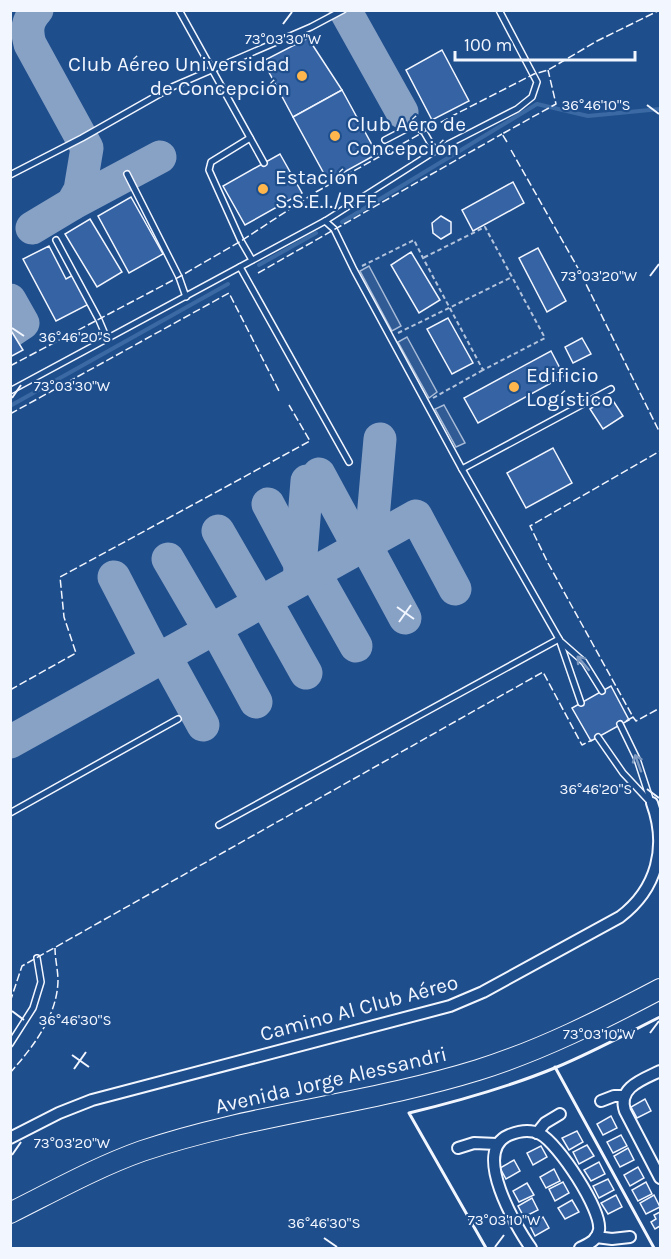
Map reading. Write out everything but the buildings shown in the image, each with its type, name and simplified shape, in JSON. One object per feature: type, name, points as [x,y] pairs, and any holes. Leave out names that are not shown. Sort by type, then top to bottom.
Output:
[{"type":"highway","name":"Avenida Jorge Alessandri","points":[[10,1213],[116,1161],[153,1148],[243,1124],[414,1088],[507,1060],[567,1036],[660,989]]},
{"type":"street","name":"Camino Al Club Aéreo","points":[[10,1138],[59,1113],[92,1100],[450,1006],[483,992],[620,917],[639,900],[651,881],[658,861],[659,827],[652,803]]},
{"type":"street","points":[[660,1071],[634,1084],[624,1096],[625,1111],[660,1178]]},
{"type":"street","points":[[601,1101],[615,1096],[624,1096]]},
{"type":"street","points":[[537,1132],[545,1123],[560,1114]]},
{"type":"street","points":[[531,1248],[516,1224],[500,1186],[493,1158],[497,1144],[505,1137],[527,1131],[537,1132],[556,1148],[581,1185],[598,1222],[596,1237],[591,1243],[580,1248]]},
{"type":"street","points":[[458,1149],[474,1143],[497,1144]]},
{"type":"street","points":[[596,1237],[612,1239],[630,1237]]},
{"type":"lane","points":[[179,10],[264,163]]},
{"type":"lane","points":[[10,175],[82,138],[172,87],[311,27],[343,10]]},
{"type":"lane","points":[[10,391],[326,221],[435,151],[517,109],[532,97],[537,82],[499,10]]},
{"type":"lane","points":[[384,140],[416,126],[424,132],[435,151]]},
{"type":"lane","points":[[250,138],[211,162],[209,170],[252,260]]},
{"type":"lane","points":[[127,174],[179,277],[186,297]]},
{"type":"lane","points":[[326,221],[334,230],[462,469],[559,639],[580,703]]},
{"type":"lane","points":[[56,240],[107,339]]},
{"type":"lane","points":[[240,267],[349,462]]},
{"type":"lane","points":[[462,469],[610,389]]},
{"type":"lane","points":[[559,639],[584,662],[602,691]]},
{"type":"lane","points":[[219,825],[559,639]]},
{"type":"lane","points":[[10,813],[178,720]]},
{"type":"lane","name":"Camino Al Club Aéreo","points":[[620,724],[637,759],[652,803]]},
{"type":"lane","points":[[598,737],[623,773],[652,803]]},
{"type":"lane","points":[[10,1044],[33,1008],[41,982],[37,958]]},
{"type":"path","points":[[423,258],[485,227],[545,338],[426,402]]},
{"type":"path","points":[[354,270],[414,240],[483,370]]},
{"type":"path","points":[[390,337],[512,277]]},
{"type":"shaded area","points":[[369,266],[401,326],[392,331],[360,271]]},
{"type":"shaded area","points":[[407,337],[437,392],[429,398],[398,342]]},
{"type":"shaded area","points":[[444,405],[465,443],[456,447],[435,409]]},
{"type":"waterway","points":[[342,222],[537,104],[588,116],[660,109]]},
{"type":"waterway","points":[[259,265],[316,233]]},
{"type":"waterway","points":[[10,406],[228,284]]},
{"type":"taxiway","points":[[32,228],[72,204],[80,190],[87,148],[30,44],[28,26],[37,10]]},
{"type":"taxiway","points":[[345,10],[402,112]]},
{"type":"taxiway","points":[[72,204],[160,157]]},
{"type":"taxiway","points":[[10,300],[23,323],[11,331]]},
{"type":"taxiway","points":[[371,541],[380,439]]},
{"type":"taxiway","points":[[319,474],[359,548]]},
{"type":"taxiway","points":[[299,580],[307,481]]},
{"type":"taxiway","points":[[268,504],[301,566]]},
{"type":"taxiway","points":[[10,742],[416,516],[455,589]]},
{"type":"taxiway","points":[[218,531],[259,602]]},
{"type":"taxiway","points":[[365,544],[405,618]]},
{"type":"taxiway","points":[[168,559],[210,631]]},
{"type":"taxiway","points":[[314,572],[356,646]]},
{"type":"taxiway","points":[[114,577],[157,660]]},
{"type":"taxiway","points":[[265,600],[306,673]]},
{"type":"taxiway","points":[[215,627],[256,702]]},
{"type":"taxiway","points":[[165,656],[203,725]]},
{"type":"fence","points":[[10,366],[179,277],[241,241],[316,192],[454,115],[534,74],[548,70],[597,41],[660,10]]},
{"type":"fence","points":[[507,142],[502,134],[556,104],[548,70]]},
{"type":"fence","points":[[258,273],[502,134]]},
{"type":"fence","points":[[511,150],[579,270],[660,433]]},
{"type":"fence","points":[[10,414],[229,293],[279,391]]},
{"type":"fence","points":[[10,690],[76,653],[64,617],[60,577],[310,441],[289,405]]},
{"type":"fence","points":[[626,721],[633,717],[530,526],[660,451]]},
{"type":"fence","points":[[10,1002],[22,966],[543,672],[582,745],[592,740]]},
{"type":"fence","points":[[632,718],[636,721],[660,708]]},
{"type":"fence","points":[[10,1073],[35,1042],[53,1007],[58,981],[55,948]]},
{"type":"wall","points":[[486,1248],[409,1113],[521,1081],[584,1055],[660,1017]]},
{"type":"wall","points":[[555,1067],[654,1248]]},
{"type":"place","name":"Club Aéreo Universidad de Concepción","points":[[302,76]]},
{"type":"place","name":"Club Aéro de Concepción","points":[[335,136]]},
{"type":"place","name":"Estación S.S.E.I./RFF","points":[[263,189]]},
{"type":"place","name":"Edificio Logístico","points":[[514,387]]}]
